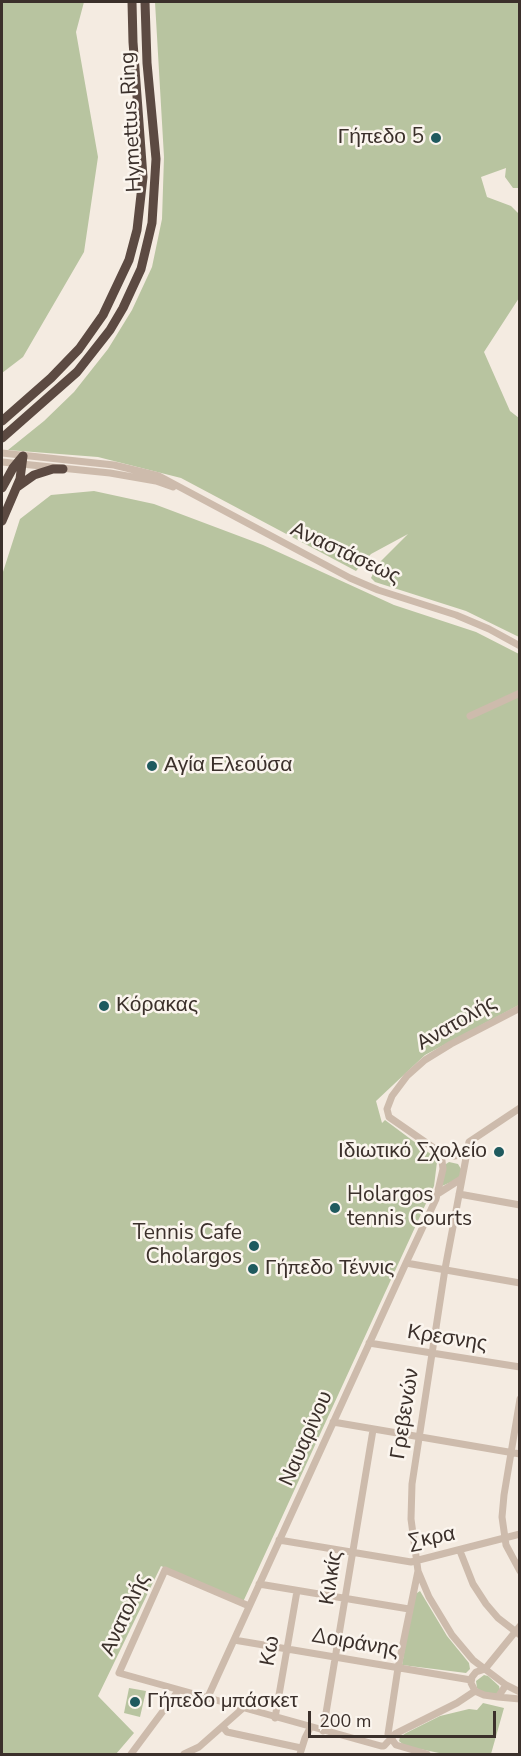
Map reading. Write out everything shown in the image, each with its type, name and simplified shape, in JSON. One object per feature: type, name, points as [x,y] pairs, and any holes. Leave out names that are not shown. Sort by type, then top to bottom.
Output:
[{"type":"highway","name":"Hymettus Ring","points":[[2,421],[51,378],[79,349],[108,306],[129,260],[138,222],[143,177],[132,2]]},
{"type":"highway","name":"Hymettus Ring","points":[[2,438],[52,395],[83,364],[114,323],[141,269],[152,223],[156,170],[155,130],[147,63],[145,2]]},
{"type":"highway","points":[[123,29],[129,41],[135,69]]},
{"type":"highway","points":[[3,486],[21,462]]},
{"type":"highway","points":[[2,521],[16,489],[21,462]]},
{"type":"highway","points":[[16,489],[34,475],[53,469],[63,469]]},
{"type":"highway","points":[[2,471],[3,486]]},
{"type":"street","points":[[2,453],[21,462],[110,473],[156,482],[195,495]]},
{"type":"street","points":[[2,462],[114,465],[159,476],[195,495]]},
{"type":"street","name":"Αναστάσεως","points":[[195,495],[350,578],[378,590],[464,618],[519,644]]},
{"type":"street","points":[[470,716],[519,693]]},
{"type":"street","name":"Ανατολής","points":[[441,1153],[389,1116],[387,1109],[392,1096],[407,1076],[425,1060],[519,1008]]},
{"type":"street","name":"Γρεβενών","points":[[519,1108],[472,1138],[466,1154],[445,1269],[412,1484],[411,1519],[418,1571],[429,1597],[452,1635],[473,1660],[519,1692]]},
{"type":"street","points":[[441,1153],[454,1156],[466,1154]]},
{"type":"street","name":"Ναυαρίνου","points":[[207,1699],[439,1193],[444,1163],[441,1153]]},
{"type":"street","points":[[444,1163],[451,1160],[459,1162],[464,1168]]},
{"type":"street","points":[[439,1193],[461,1179]]},
{"type":"street","points":[[459,1191],[519,1204]]},
{"type":"street","points":[[406,1263],[519,1283]]},
{"type":"street","name":"Κρεσνης","points":[[369,1343],[519,1367]]},
{"type":"street","points":[[519,1399],[502,1517],[506,1545],[519,1571]]},
{"type":"street","points":[[333,1422],[519,1454]]},
{"type":"street","name":"Κιλκίς","points":[[323,1731],[373,1430]]},
{"type":"street","name":"Σκρα","points":[[279,1540],[353,1554],[417,1562],[519,1534]]},
{"type":"street","points":[[460,1551],[473,1584],[486,1604],[498,1618],[518,1631],[485,1669],[476,1672],[471,1680],[475,1691],[484,1695],[519,1699]]},
{"type":"street","name":"Ανατολής","points":[[178,1691],[118,1673],[165,1570],[249,1606]]},
{"type":"street","points":[[418,1571],[409,1609],[388,1731],[396,1745],[427,1754]]},
{"type":"street","points":[[259,1584],[409,1609]]},
{"type":"street","name":"Κω","points":[[275,1718],[297,1591]]},
{"type":"street","name":"Δοιράνης","points":[[234,1640],[471,1680]]},
{"type":"street","points":[[498,1697],[506,1685]]},
{"type":"street","points":[[131,1755],[178,1691],[384,1746],[390,1738],[475,1691]]},
{"type":"street","points":[[184,1755],[199,1747],[242,1709]]},
{"type":"street","points":[[223,1727],[227,1732],[301,1751],[310,1728]]},
{"type":"green space","points":[[2,2],[84,2],[76,32],[98,157],[84,252],[23,357],[2,373]]},
{"type":"green space","points":[[155,2],[519,2],[519,188],[513,188],[505,177],[506,168],[481,177],[487,197],[511,206],[519,214],[519,298],[484,352],[510,411],[519,418],[519,637],[466,611],[375,582],[371,578],[377,565],[408,534],[371,554],[356,571],[181,478],[98,457],[8,450],[44,421],[74,392],[108,349],[132,310],[152,267],[162,219],[164,157]]},
{"type":"green space","points":[[94,491],[154,504],[263,545],[394,605],[476,632],[519,654],[519,1005],[425,1055],[376,1101],[382,1123],[385,1120],[436,1158],[434,1186],[243,1602],[161,1566],[98,1696],[134,1733],[116,1754],[2,1754],[2,575],[20,519],[51,495]]},
{"type":"green space","points":[[449,1162],[458,1164],[461,1169],[460,1175],[458,1179],[442,1186],[446,1164]]},
{"type":"green space","points":[[420,1591],[447,1636],[469,1663],[470,1669],[466,1673],[402,1665],[414,1595]]},
{"type":"green space","points":[[484,1675],[499,1686],[498,1695],[480,1691],[477,1688],[476,1681]]},
{"type":"green space","name":"Γήπεδο μπάσκετ","points":[[129,1688],[146,1691],[140,1717],[124,1713]]},
{"type":"green space","points":[[483,1703],[504,1708],[491,1754],[444,1754],[405,1746],[399,1741],[400,1737],[406,1733],[440,1716],[469,1709],[477,1710]]},
{"type":"place","name":"Γήπεδο 5","points":[[436,138]]},
{"type":"place","name":"Αγία Ελεούσα","points":[[152,766]]},
{"type":"place","name":"Κόρακας","points":[[104,1006]]},
{"type":"place","name":"Ιδιωτικό Σχολείο","points":[[499,1152]]},
{"type":"place","name":"Holargos tennis Courts","points":[[335,1208]]},
{"type":"place","name":"Tennis Cafe Cholargos","points":[[254,1246]]},
{"type":"place","name":"Γήπεδο Τέννις","points":[[253,1269]]},
{"type":"place","name":"Γήπεδο μπάσκετ","points":[[135,1702]]}]
